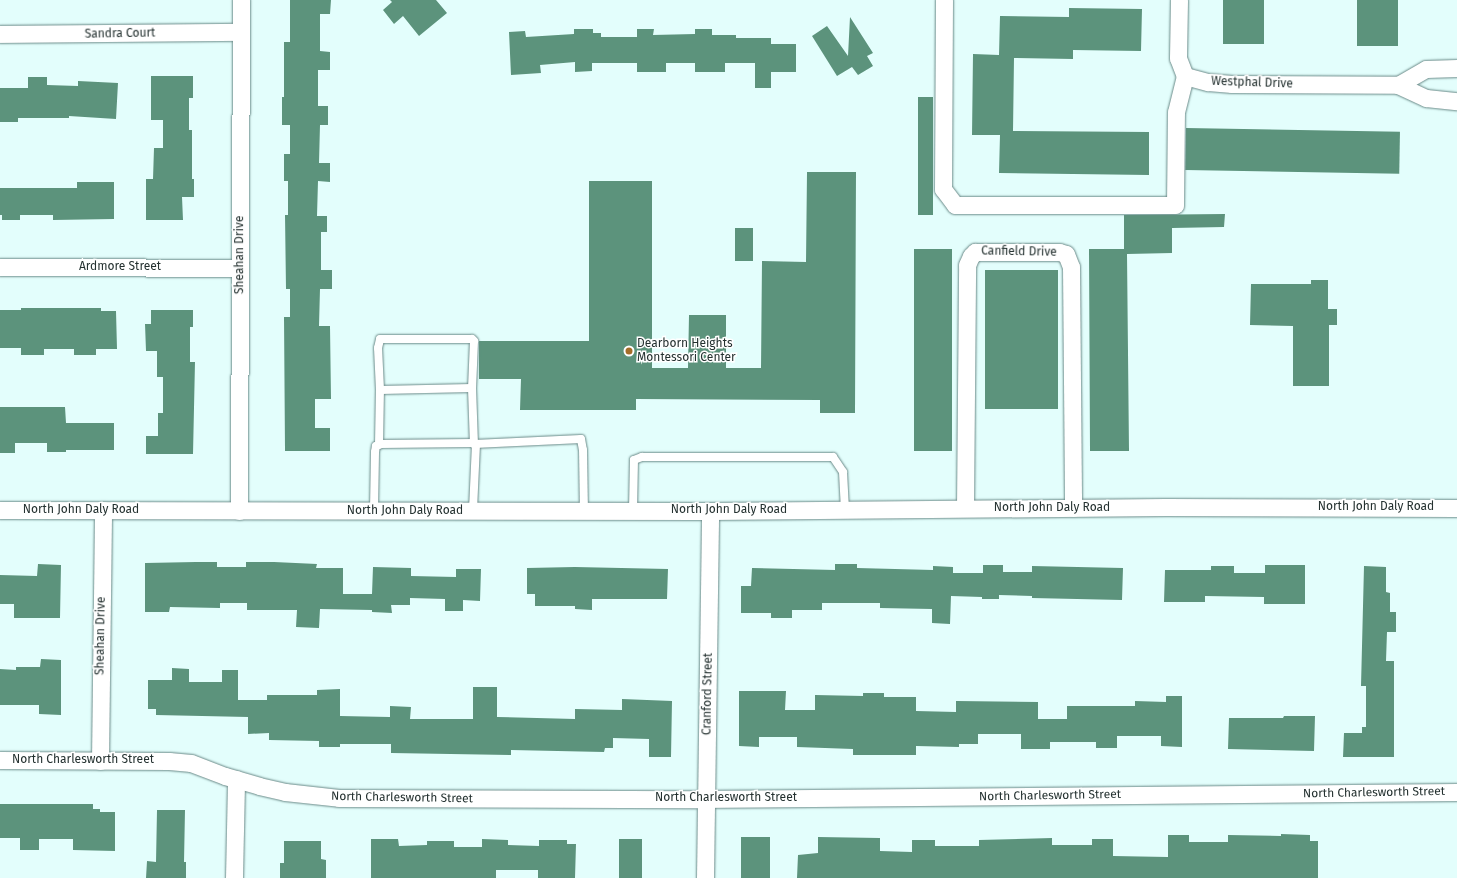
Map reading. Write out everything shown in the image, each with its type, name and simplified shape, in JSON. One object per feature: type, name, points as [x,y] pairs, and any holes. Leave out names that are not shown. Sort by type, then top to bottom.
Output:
[{"type":"street","name":"Sheahan Drive","points":[[239,510],[240,32],[242,0]]},
{"type":"street","points":[[944,0],[943,189],[955,205],[1175,205],[1176,112],[1185,76],[1178,58],[1179,0]]},
{"type":"street","name":"Sandra Court","points":[[0,34],[240,32]]},
{"type":"street","points":[[1398,85],[1426,69],[1457,68]]},
{"type":"street","name":"Westphal Drive","points":[[1185,76],[1208,82],[1232,84],[1398,85],[1426,98],[1457,101]]},
{"type":"street","name":"Canfield Drive","points":[[965,508],[967,265],[970,256],[975,252],[1059,252],[1066,254],[1071,267],[1073,508]]},
{"type":"street","name":"Ardmore Street","points":[[0,267],[240,268]]},
{"type":"street","name":"North John Daly Road","points":[[0,510],[584,511],[965,508],[1457,508]]},
{"type":"street","name":"Sheahan Drive","points":[[100,761],[103,510]]},
{"type":"street","name":"Cranford Street","points":[[705,878],[710,510]]},
{"type":"street","name":"North Charlesworth Street","points":[[0,760],[169,761],[191,763],[236,779],[285,792],[339,798],[706,799],[1457,792]]},
{"type":"street","points":[[234,878],[236,779]]},
{"type":"lane","points":[[374,510],[375,452],[376,446],[379,444],[380,390],[378,348],[380,339],[472,339],[474,341],[472,388],[474,444],[476,444],[473,511]]},
{"type":"lane","points":[[380,390],[472,388]]},
{"type":"lane","points":[[379,444],[474,444],[581,439],[583,450],[584,511]]},
{"type":"lane","points":[[633,510],[634,460],[642,457],[833,457],[843,472],[845,509]]},
{"type":"building","points":[[290,0],[331,0],[330,14],[320,14],[320,51],[330,52],[330,70],[318,70],[318,106],[328,106],[328,125],[320,125],[319,163],[330,163],[330,182],[318,181],[317,216],[327,216],[327,232],[321,232],[321,270],[332,270],[332,289],[320,289],[319,326],[330,326],[331,399],[315,399],[315,428],[330,428],[330,451],[285,451],[284,317],[290,317],[290,289],[286,289],[285,215],[288,215],[288,181],[284,181],[284,154],[290,154],[290,125],[282,125],[282,97],[284,97],[284,42],[290,42]]},
{"type":"building","points":[[390,0],[436,0],[447,13],[419,36],[403,16],[394,24],[383,10],[392,2]]},
{"type":"building","points":[[1223,0],[1264,0],[1264,44],[1223,44]]},
{"type":"building","points":[[1357,0],[1398,0],[1398,46],[1357,46]]},
{"type":"building","points":[[1069,8],[1142,9],[1141,51],[1073,50],[1073,59],[1014,58],[1013,131],[1149,132],[1149,175],[999,173],[1000,135],[972,135],[973,54],[999,55],[1000,16],[1069,17]]},
{"type":"building","points":[[850,17],[873,53],[867,56],[873,66],[858,75],[852,67],[837,76],[812,36],[827,26],[848,56]]},
{"type":"building","points":[[574,29],[593,29],[593,33],[601,33],[601,37],[637,37],[637,29],[654,29],[653,35],[695,34],[695,29],[712,29],[712,35],[736,35],[736,38],[771,38],[771,44],[796,44],[796,72],[771,72],[771,88],[755,88],[755,63],[725,63],[725,72],[695,72],[695,63],[666,63],[666,72],[637,72],[637,63],[592,63],[592,71],[575,72],[575,62],[540,65],[541,73],[511,75],[509,32],[525,31],[526,37],[574,34]]},
{"type":"building","points":[[151,76],[193,76],[193,98],[189,98],[189,130],[192,130],[192,179],[194,179],[194,197],[182,197],[183,220],[146,220],[146,179],[153,179],[154,148],[163,148],[163,120],[151,120]]},
{"type":"building","points":[[28,77],[47,77],[47,85],[78,86],[78,81],[118,83],[116,119],[69,116],[69,118],[18,118],[18,122],[0,122],[0,88],[28,88]]},
{"type":"building","points":[[918,97],[933,97],[933,215],[918,215]]},
{"type":"building","points":[[1186,128],[1400,132],[1399,174],[1185,170]]},
{"type":"building","points":[[807,172],[856,172],[855,413],[820,413],[820,400],[636,399],[636,410],[520,410],[521,379],[479,379],[479,341],[589,341],[589,181],[652,181],[652,368],[688,368],[689,315],[726,315],[726,368],[761,368],[762,261],[806,262]]},
{"type":"building","points":[[77,182],[114,182],[114,219],[53,220],[53,215],[20,215],[20,220],[2,220],[2,215],[0,215],[0,188],[77,188]]},
{"type":"building","points":[[1225,214],[1224,227],[1172,228],[1172,253],[1127,254],[1129,451],[1090,451],[1089,249],[1124,249],[1124,215]]},
{"type":"building","points":[[735,228],[753,228],[753,261],[735,261]]},
{"type":"building","points":[[914,249],[952,249],[952,451],[914,451]]},
{"type":"building","points":[[985,270],[1058,270],[1058,409],[985,409]]},
{"type":"building","points":[[1311,280],[1328,280],[1328,309],[1337,309],[1337,325],[1329,325],[1329,386],[1293,386],[1293,326],[1250,325],[1251,284],[1311,284]]},
{"type":"building","points":[[21,308],[101,308],[101,311],[116,311],[117,349],[96,349],[96,355],[74,355],[74,349],[44,349],[44,355],[21,355],[21,348],[0,348],[0,310],[21,310]]},
{"type":"building","points":[[151,310],[193,310],[193,327],[190,327],[190,362],[195,362],[193,454],[146,454],[146,436],[158,436],[158,413],[163,413],[163,377],[157,377],[157,351],[146,351],[145,324],[151,324]]},
{"type":"building","points":[[0,407],[65,407],[66,423],[114,423],[114,450],[66,450],[66,452],[47,452],[47,443],[15,443],[15,453],[0,453]]},
{"type":"building","points":[[217,562],[217,567],[246,567],[246,562],[274,562],[317,564],[316,568],[343,568],[343,594],[372,594],[373,567],[411,568],[411,576],[456,577],[456,569],[481,569],[480,601],[463,600],[463,611],[445,611],[445,599],[410,598],[410,605],[391,605],[392,613],[372,612],[372,610],[320,609],[319,628],[296,627],[297,610],[247,610],[247,603],[220,603],[220,608],[170,607],[169,612],[145,612],[145,563]]},
{"type":"building","points":[[38,564],[61,565],[60,618],[14,618],[14,604],[0,604],[0,575],[37,576]]},
{"type":"building","points":[[835,564],[857,564],[857,568],[933,570],[933,566],[953,567],[953,573],[983,573],[983,565],[1003,565],[1003,572],[1032,572],[1032,566],[1123,568],[1122,600],[1032,598],[1032,596],[999,595],[999,599],[982,599],[982,597],[951,596],[950,624],[932,623],[932,609],[880,608],[880,603],[822,603],[822,610],[792,610],[792,618],[771,618],[771,613],[741,613],[741,586],[751,586],[752,568],[835,570]]},
{"type":"building","points":[[1265,565],[1305,565],[1305,604],[1264,604],[1264,597],[1205,596],[1205,602],[1164,602],[1165,570],[1211,570],[1211,566],[1234,566],[1234,573],[1265,573]]},
{"type":"building","points":[[1364,566],[1386,567],[1386,592],[1390,593],[1390,612],[1396,612],[1396,632],[1387,632],[1386,661],[1394,661],[1394,757],[1343,757],[1344,733],[1362,733],[1362,727],[1366,727],[1366,686],[1361,686]]},
{"type":"building","points":[[575,567],[668,569],[667,599],[592,599],[592,610],[575,609],[575,606],[535,606],[535,594],[527,594],[527,568]]},
{"type":"building","points":[[41,659],[61,660],[61,715],[39,714],[39,705],[0,705],[0,669],[16,670],[16,667],[40,667]]},
{"type":"building","points":[[172,668],[189,669],[189,682],[222,682],[222,670],[238,670],[238,700],[267,700],[267,695],[317,695],[317,690],[340,689],[340,716],[390,717],[390,706],[411,707],[410,719],[473,719],[473,687],[497,687],[497,717],[575,719],[575,709],[622,710],[622,699],[672,701],[671,757],[649,757],[649,739],[613,738],[613,748],[605,748],[604,752],[511,750],[511,755],[391,753],[391,744],[340,744],[340,747],[319,747],[319,741],[269,740],[269,733],[248,734],[248,717],[156,715],[156,709],[148,709],[148,680],[172,680]]},
{"type":"building","points":[[739,691],[786,691],[785,710],[815,710],[815,695],[863,696],[863,693],[884,693],[884,697],[916,697],[916,711],[956,712],[956,701],[1038,702],[1038,719],[1067,719],[1067,706],[1135,706],[1135,701],[1166,702],[1166,696],[1182,696],[1182,747],[1161,746],[1161,736],[1117,736],[1117,748],[1096,748],[1096,742],[1050,742],[1050,749],[1021,749],[1021,734],[978,734],[978,744],[959,744],[959,747],[916,746],[916,755],[853,755],[853,749],[797,747],[797,737],[759,737],[759,747],[739,746]]},
{"type":"building","points":[[1284,716],[1315,716],[1314,751],[1228,749],[1229,718],[1283,718]]},
{"type":"building","points":[[0,804],[93,804],[93,809],[100,809],[100,812],[115,812],[115,851],[73,850],[73,839],[39,839],[39,850],[20,850],[20,838],[0,838]]},
{"type":"building","points":[[157,810],[185,810],[184,862],[186,862],[186,878],[146,878],[147,861],[156,862]]},
{"type":"building","points":[[1281,834],[1310,835],[1310,841],[1318,841],[1318,878],[797,878],[798,855],[818,853],[818,837],[880,838],[880,851],[912,852],[912,840],[935,840],[935,846],[979,846],[979,840],[1052,838],[1052,845],[1092,845],[1092,839],[1113,839],[1113,856],[1168,857],[1168,835],[1189,835],[1189,842],[1228,842],[1228,835],[1281,836]]},
{"type":"building","points":[[741,837],[770,837],[770,878],[741,878]]},
{"type":"building","points":[[371,839],[398,839],[399,846],[427,845],[427,841],[454,841],[454,847],[482,847],[482,839],[508,840],[508,845],[539,846],[539,840],[567,840],[567,844],[576,844],[575,878],[538,878],[538,870],[496,870],[496,878],[371,878]]},
{"type":"building","points":[[619,839],[642,839],[642,878],[619,878]]},
{"type":"building","points":[[284,841],[321,841],[321,859],[326,860],[326,878],[280,878],[280,863],[284,863]]},
{"type":"place","name":"Dearborn Heights Montessori Center","points":[[629,351]]}]
